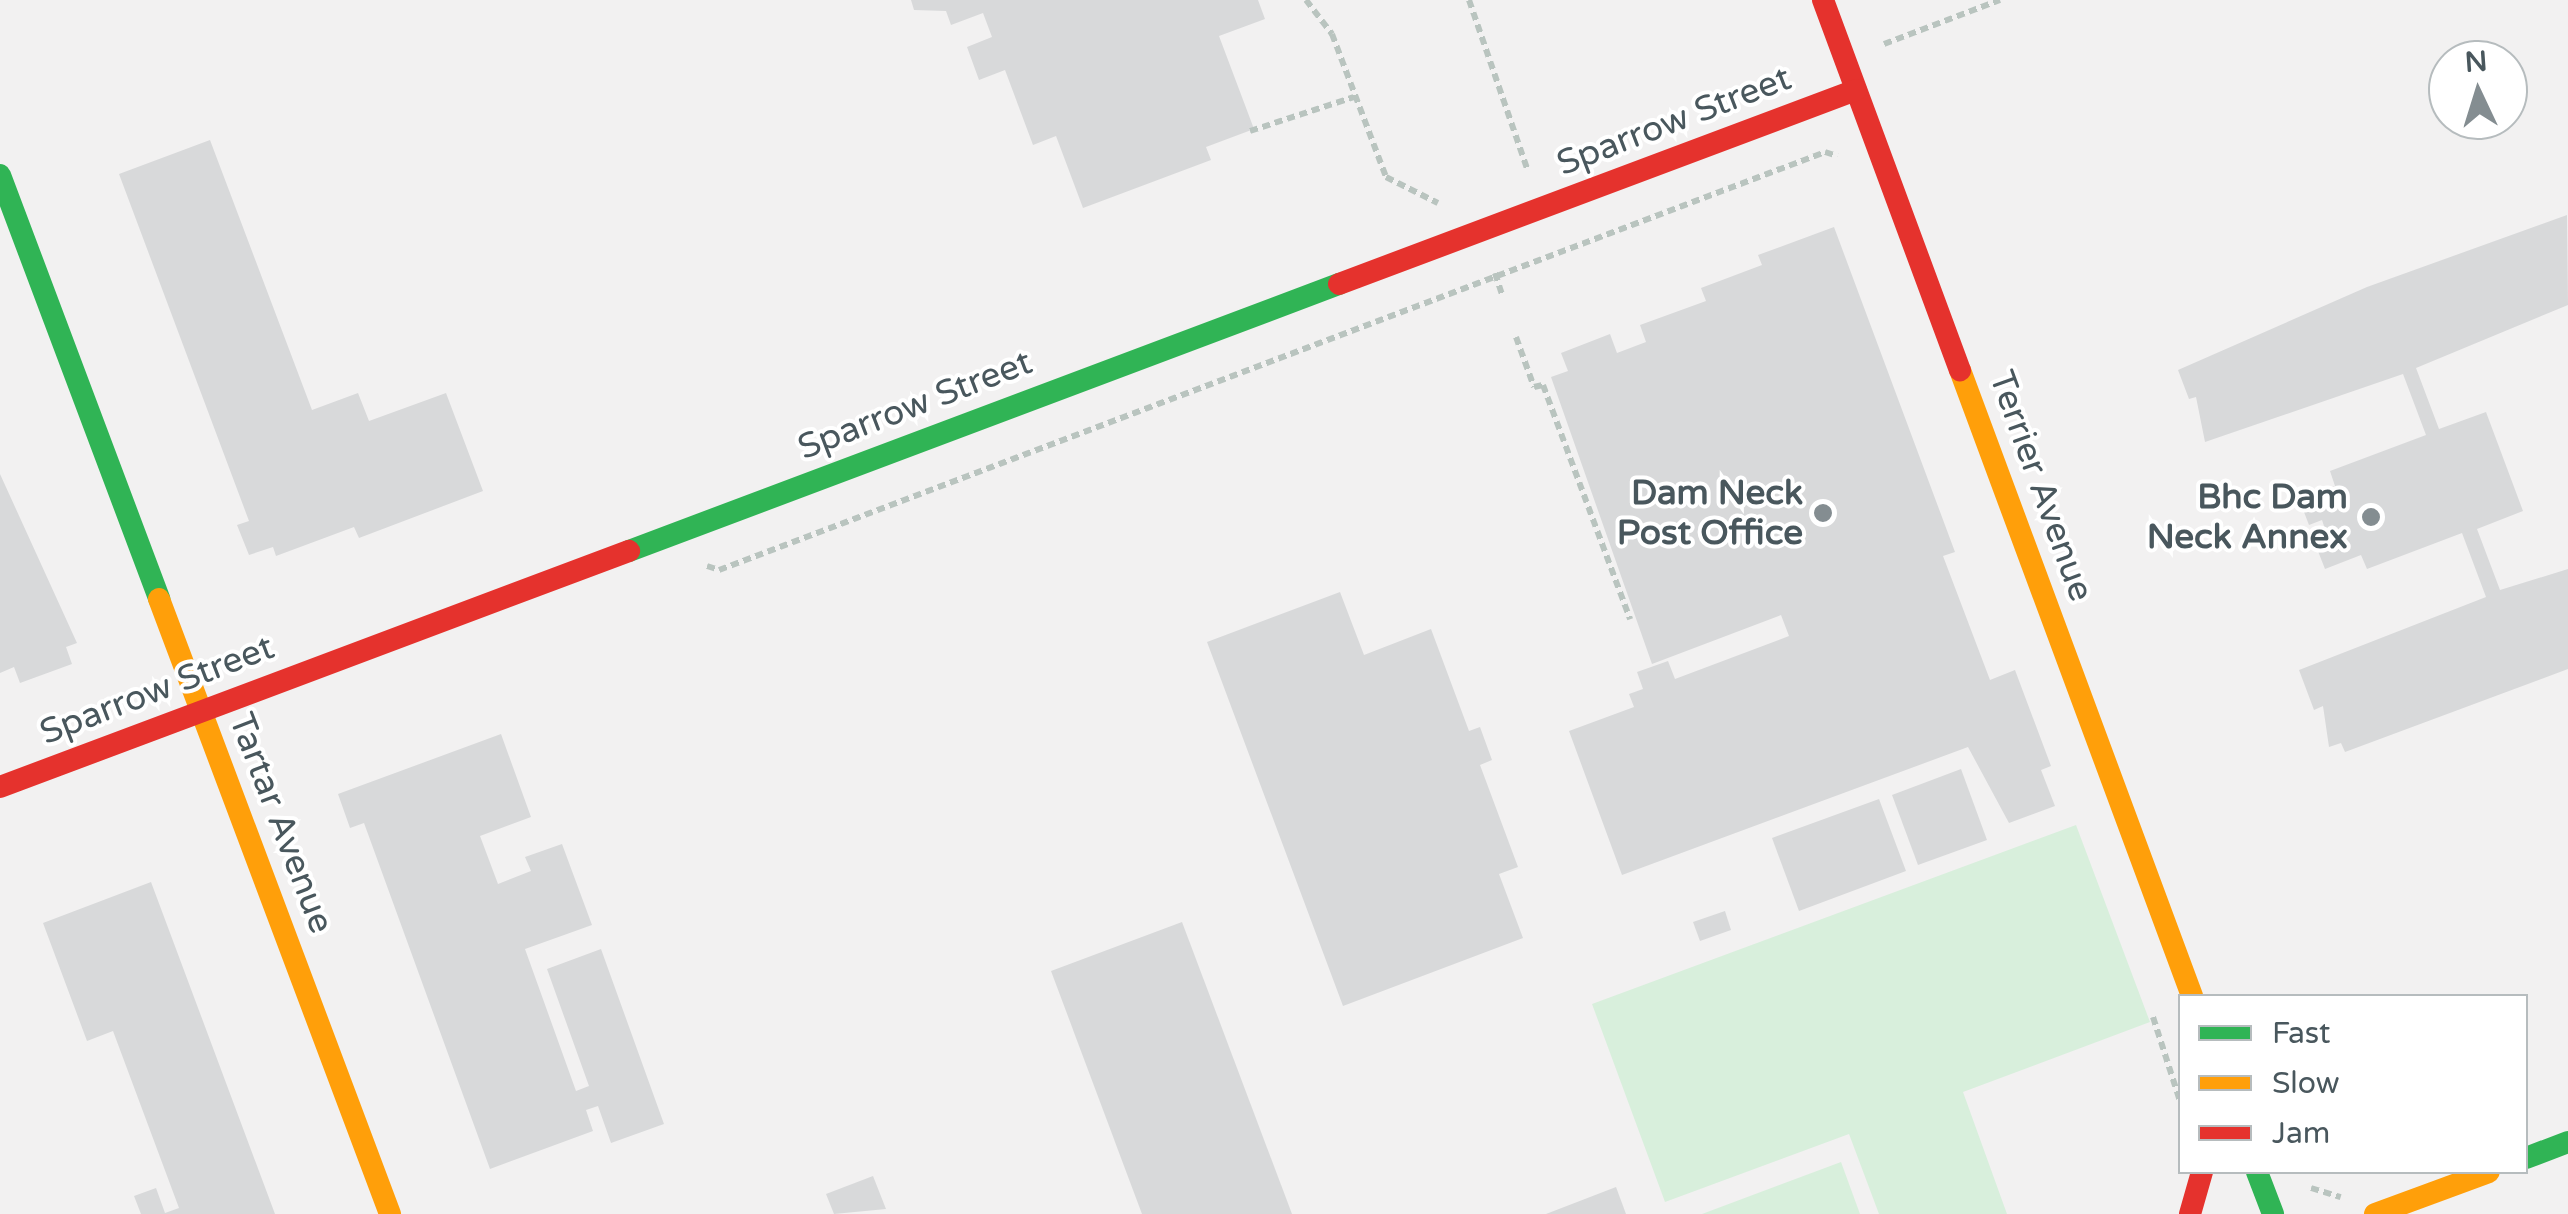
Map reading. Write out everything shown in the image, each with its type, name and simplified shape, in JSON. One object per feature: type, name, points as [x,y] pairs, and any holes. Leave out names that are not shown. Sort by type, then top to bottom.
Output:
[{"type":"street","name":"Terrier Avenue","points":[[1823,0],[2191,994]]},
{"type":"street","name":"Sparrow Street","points":[[0,788],[1856,90]]},
{"type":"street","name":"Tartar Avenue","points":[[0,175],[390,1214]]},
{"type":"street","points":[[2528,1157],[2568,1142]]},
{"type":"street","points":[[2190,1214],[2201,1174]]},
{"type":"street","points":[[2258,1174],[2273,1214]]},
{"type":"street","points":[[2375,1214],[2484,1174]]},
{"type":"path","points":[[1306,0],[1332,34],[1386,177],[1452,208]]},
{"type":"path","points":[[1469,0],[1528,156],[1519,183]]},
{"type":"path","points":[[1868,50],[2000,0]]},
{"type":"path","points":[[1250,131],[1354,97]]},
{"type":"path","points":[[698,562],[719,570],[1825,152],[1849,159]]},
{"type":"path","points":[[1516,337],[1534,387],[1544,385],[1630,619]]},
{"type":"green space","points":[[2076,825],[2150,1022],[1963,1092],[2007,1214],[1879,1214],[1849,1134],[1665,1202],[1592,1004]]},
{"type":"green space","points":[[1841,1162],[1860,1214],[1702,1214]]},
{"type":"building","points":[[911,0],[1258,0],[1265,19],[1219,36],[1254,129],[1206,147],[1211,160],[1083,208],[1056,136],[1033,145],[1005,70],[979,80],[967,47],[992,37],[983,13],[951,25],[946,11],[914,10]]},
{"type":"building","points":[[210,140],[312,410],[358,393],[369,421],[446,393],[483,491],[359,538],[354,527],[276,556],[273,547],[249,555],[237,525],[249,521],[119,174]]},
{"type":"building","points":[[2567,215],[2568,305],[2416,368],[2439,429],[2486,412],[2523,511],[2477,529],[2500,590],[2568,569],[2568,669],[2345,752],[2341,743],[2329,747],[2323,706],[2314,710],[2299,670],[2486,597],[2462,533],[2367,569],[2361,555],[2325,569],[2314,541],[2327,535],[2322,520],[2309,525],[2299,499],[2335,486],[2330,471],[2426,435],[2403,374],[2205,442],[2196,397],[2189,399],[2178,370],[2367,287]]},
{"type":"building","points":[[1834,227],[1955,552],[1943,556],[1990,680],[2015,670],[2051,766],[2041,770],[2055,806],[2009,823],[1968,747],[1622,875],[1569,731],[1634,707],[1629,694],[1643,689],[1637,672],[1668,661],[1675,679],[1789,636],[1781,615],[1652,664],[1551,377],[1568,371],[1561,353],[1610,334],[1617,353],[1646,342],[1640,325],[1706,301],[1701,288],[1762,265],[1758,255]]},
{"type":"building","points":[[0,474],[77,643],[66,647],[72,664],[20,683],[14,667],[0,673]]},
{"type":"building","points":[[1340,592],[1364,655],[1431,629],[1469,731],[1480,727],[1492,760],[1480,765],[1518,867],[1499,874],[1523,938],[1343,1006],[1207,642]]},
{"type":"building","points":[[501,734],[531,817],[480,836],[498,884],[531,871],[525,857],[562,844],[592,925],[525,949],[576,1091],[589,1086],[547,969],[601,949],[664,1124],[611,1143],[598,1106],[586,1110],[593,1131],[490,1169],[364,823],[350,828],[338,794]]},
{"type":"building","points":[[1961,769],[1987,840],[1918,865],[1892,795]]},
{"type":"building","points":[[1879,799],[1906,871],[1799,911],[1772,838]]},
{"type":"building","points":[[151,882],[275,1214],[141,1214],[134,1196],[156,1188],[165,1213],[179,1208],[113,1031],[87,1041],[43,923]]},
{"type":"building","points":[[1725,911],[1731,930],[1700,941],[1693,922]]},
{"type":"building","points":[[1182,922],[1292,1214],[1142,1214],[1051,971]]},
{"type":"building","points":[[873,1176],[886,1209],[834,1214],[826,1194]]},
{"type":"building","points":[[1616,1187],[1626,1214],[1546,1214]]},
{"type":"traffic: fast","points":[[0,175],[159,599]]},
{"type":"traffic: fast","points":[[629,551],[1339,284]]},
{"type":"traffic: fast","points":[[2528,1157],[2568,1142]]},
{"type":"traffic: fast","points":[[2258,1174],[2273,1214]]},
{"type":"traffic: slow","points":[[1960,370],[2191,994]]},
{"type":"traffic: slow","points":[[159,599],[390,1214]]},
{"type":"traffic: slow","points":[[2375,1214],[2484,1174]]},
{"type":"traffic: jam","points":[[1823,0],[1960,370]]},
{"type":"traffic: jam","points":[[1339,284],[1856,90]]},
{"type":"traffic: jam","points":[[0,787],[629,551]]},
{"type":"traffic: jam","points":[[2190,1214],[2201,1174]]},
{"type":"place","name":"Dam Neck Post Office","points":[[1823,513]]},
{"type":"place","name":"Bhc Dam Neck Annex","points":[[2371,517]]}]
